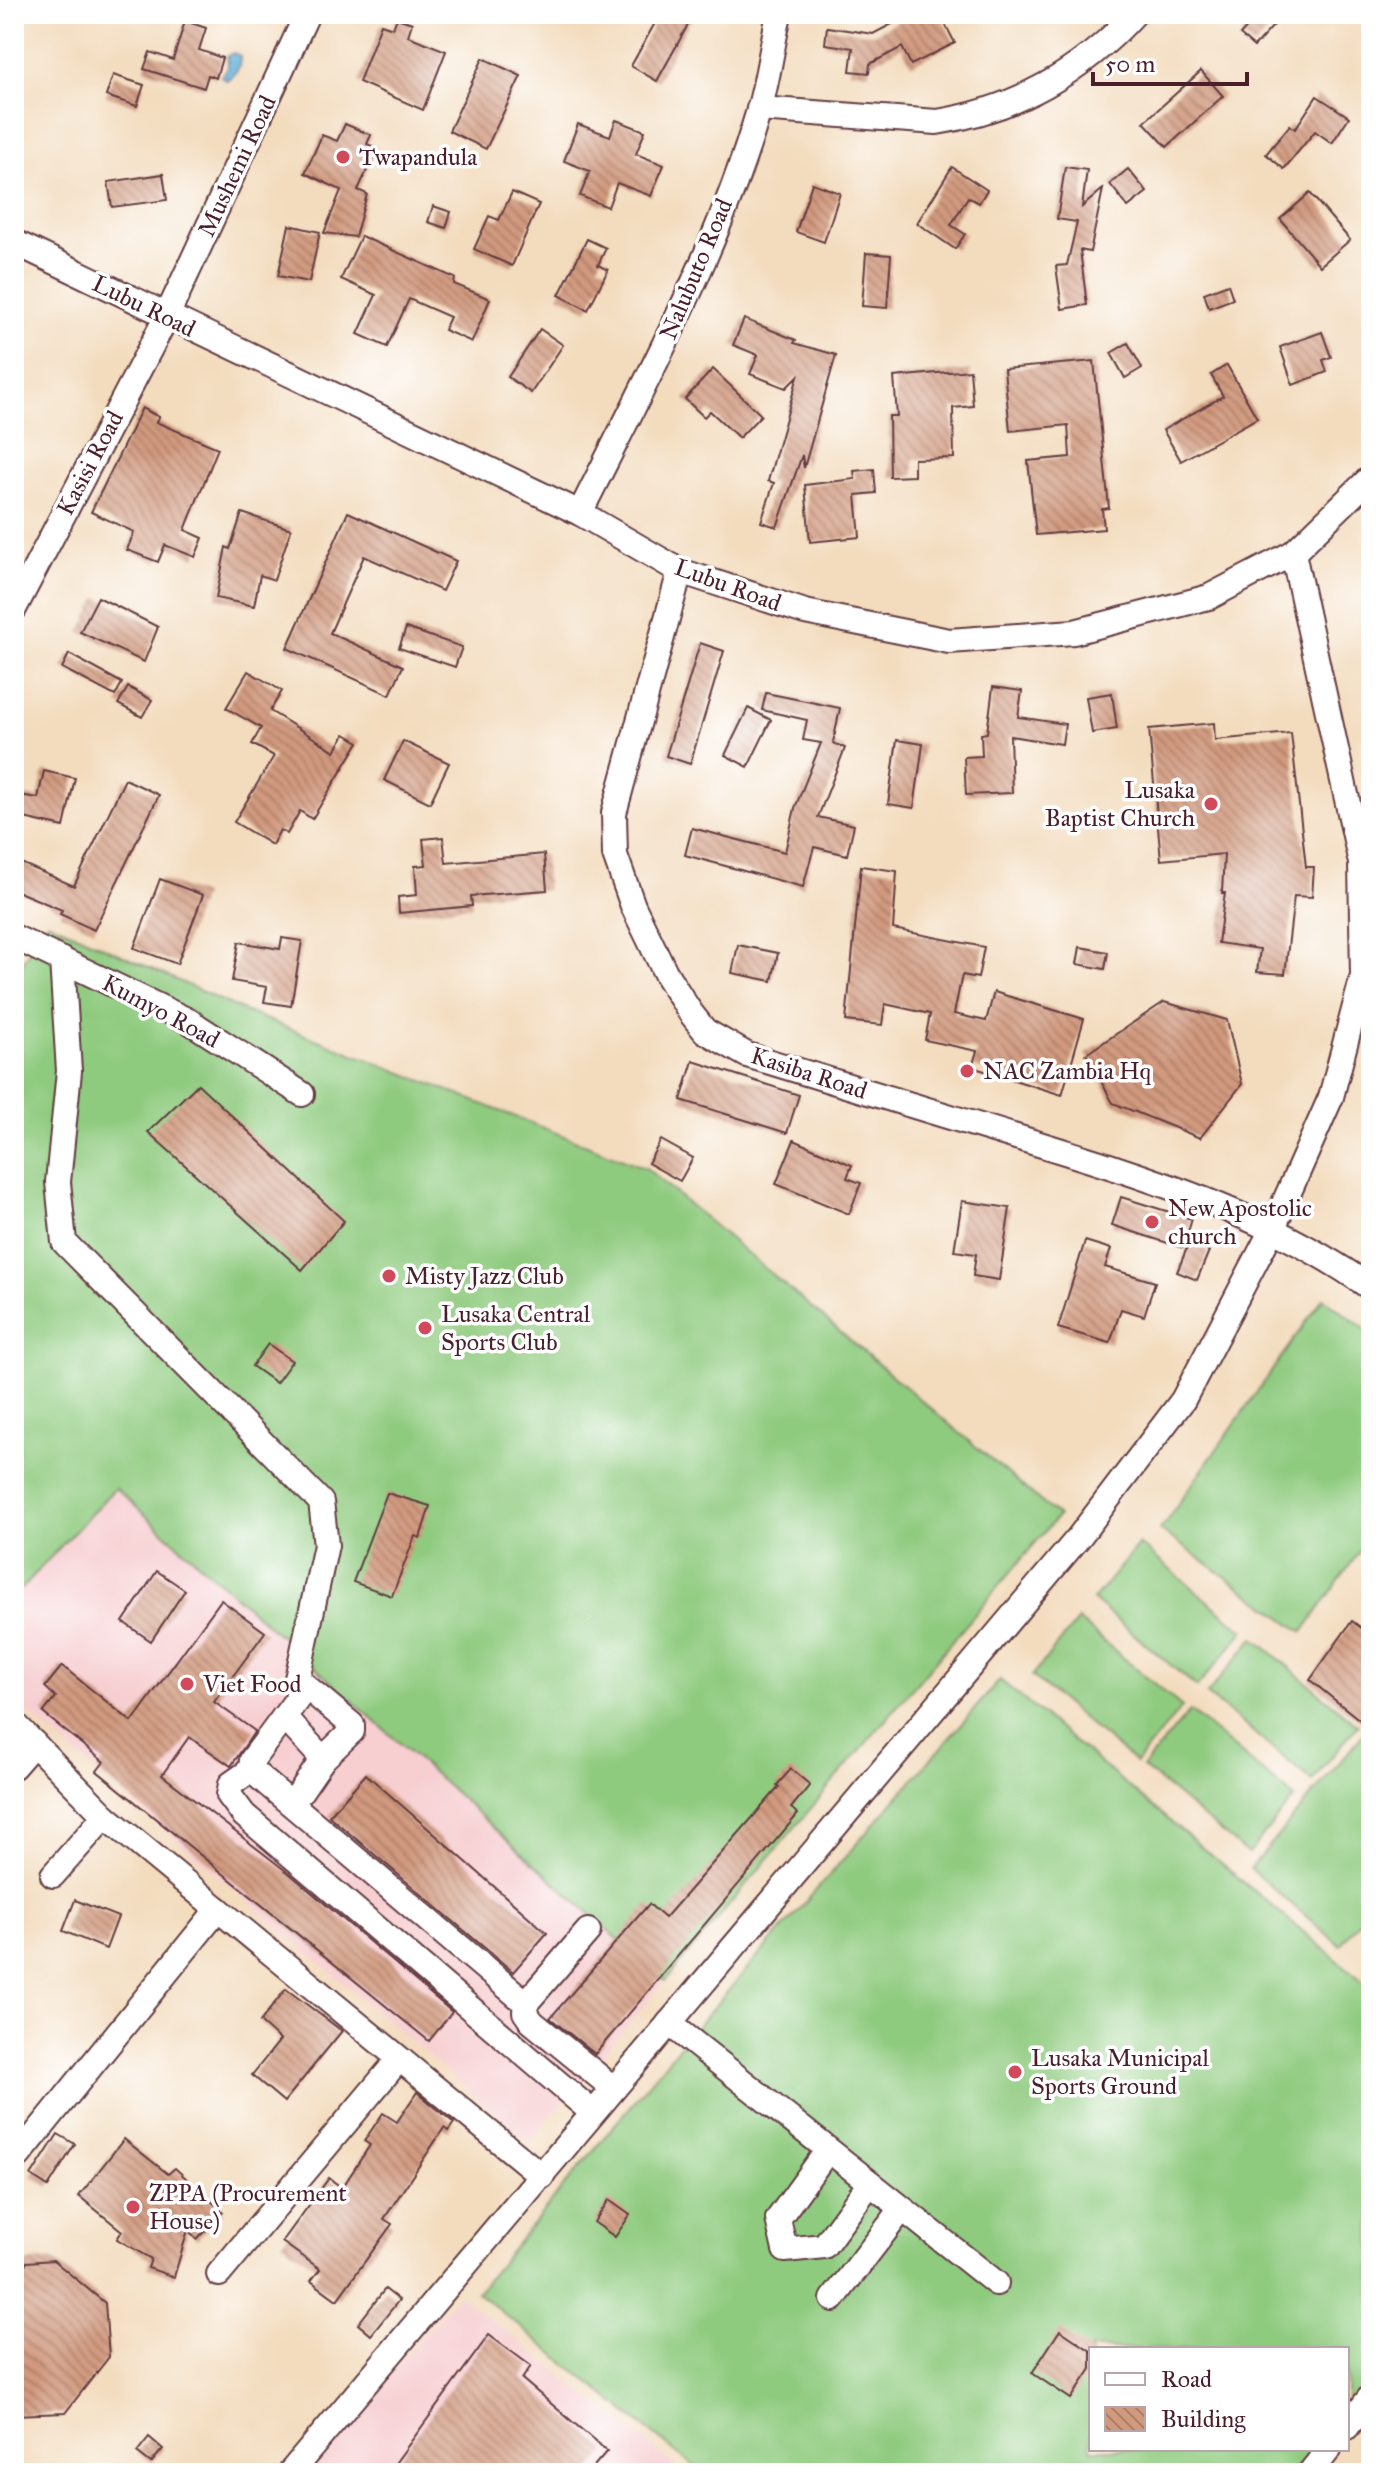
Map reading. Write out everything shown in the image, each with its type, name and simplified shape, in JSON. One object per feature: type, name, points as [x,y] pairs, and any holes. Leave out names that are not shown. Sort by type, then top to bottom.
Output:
[{"type":"street","name":"Mushemi Road","points":[[166,318],[307,14]]},
{"type":"street","name":"Nalubuto Road","points":[[580,513],[679,313],[722,213],[759,109],[779,14]]},
{"type":"street","points":[[759,109],[937,122],[960,118],[995,108],[1052,82],[1109,42],[1134,14]]},
{"type":"street","name":"Lubu Road","points":[[14,242],[166,318],[580,513],[680,571],[805,612],[949,641],[1074,632],[1209,597],[1293,553],[1371,477]]},
{"type":"street","name":"Kasisi Road","points":[[14,609],[166,318]]},
{"type":"street","points":[[290,2473],[1079,1537],[1183,1400],[1273,1228],[1331,1097],[1363,976],[1361,863],[1293,553]]},
{"type":"street","name":"Kasiba Road","points":[[680,571],[614,813],[615,855],[633,906],[666,974],[705,1031],[747,1055],[1174,1187],[1273,1228],[1330,1259],[1371,1288]]},
{"type":"street","name":"Kumyo Road","points":[[14,937],[189,1021],[302,1094]]},
{"type":"street","points":[[62,960],[69,1071],[58,1182],[64,1242],[321,1502],[326,1545],[297,1679],[298,1698],[252,1760],[251,1770],[231,1784],[229,1795],[244,1815],[592,2112]]},
{"type":"street","points":[[292,1804],[323,1759],[352,1731],[352,1725],[297,1679]]},
{"type":"street","points":[[284,1717],[323,1759]]},
{"type":"street","points":[[14,1723],[105,1816],[542,2176]]},
{"type":"street","points":[[14,1766],[34,1743]]},
{"type":"street","points":[[251,1770],[526,2003]]},
{"type":"street","points":[[53,1875],[105,1816]]},
{"type":"street","points":[[19,2155],[218,1909]]},
{"type":"street","points":[[588,1931],[526,2003],[525,2012],[532,2022],[613,2088]]},
{"type":"street","points":[[669,2023],[996,2283]]},
{"type":"street","points":[[219,2274],[399,2059]]},
{"type":"street","points":[[828,2150],[778,2219],[785,2250],[824,2246],[870,2183]]},
{"type":"street","points":[[833,2299],[902,2209]]},
{"type":"street","points":[[1349,2424],[1371,2396]]},
{"type":"street","points":[[1310,2473],[1327,2451]]},
{"type":"shaded area","points":[[114,1488],[665,1981],[529,2142],[14,1701],[14,1597]]},
{"type":"shaded area","points":[[458,2294],[685,2473],[307,2473]]},
{"type":"green space","name":"Lusaka Central Sports Club","points":[[47,921],[244,1011],[646,1168],[1058,1516],[665,1981],[115,1488],[21,1589],[14,1583],[14,976]]},
{"type":"green space","points":[[1323,1298],[1371,1333],[1371,1535],[1303,1632],[1160,1530]]},
{"type":"green space","points":[[1139,1544],[1244,1631],[1197,1687],[1093,1600]]},
{"type":"green space","points":[[1078,1620],[1182,1707],[1136,1763],[1032,1676]]},
{"type":"green space","points":[[1254,1638],[1358,1725],[1312,1781],[1207,1694]]},
{"type":"green space","name":"Lusaka Municipal Sports Ground","points":[[1000,1680],[1371,1988],[1371,2380],[1349,2406],[1349,2347],[1089,2347],[1089,2451],[1311,2451],[1293,2473],[702,2473],[477,2292],[672,2055]]},
{"type":"green space","points":[[1190,1711],[1294,1798],[1248,1854],[1143,1767]]},
{"type":"green space","points":[[1366,1731],[1371,1735],[1371,1907],[1340,1945],[1250,1869]]},
{"type":"water","points":[[233,53],[240,56],[239,64],[235,73],[226,80],[221,76],[228,67],[227,56]]},
{"type":"building","points":[[660,14],[694,14],[657,81],[631,66]]},
{"type":"building","points":[[911,14],[940,14],[955,43],[911,65],[902,47],[870,64],[869,73],[850,71],[853,48],[825,44],[827,27],[873,34]]},
{"type":"building","points":[[1259,14],[1284,14],[1254,47],[1240,35]]},
{"type":"building","points":[[397,18],[412,23],[408,36],[446,51],[423,110],[359,82],[381,24],[393,28]]},
{"type":"building","points":[[185,21],[206,28],[199,50],[222,58],[216,78],[208,75],[204,88],[144,69],[150,52],[173,60]]},
{"type":"building","points":[[483,58],[521,76],[486,149],[449,131]]},
{"type":"building","points":[[1201,71],[1223,96],[1167,147],[1144,122]]},
{"type":"building","points":[[113,75],[144,85],[137,106],[106,96]]},
{"type":"building","points":[[1317,96],[1349,117],[1332,143],[1315,131],[1284,169],[1266,154],[1290,125],[1295,129]]},
{"type":"building","points":[[616,120],[645,131],[636,154],[664,165],[651,196],[617,183],[608,207],[580,196],[590,171],[564,161],[578,124],[610,136]]},
{"type":"building","points":[[345,124],[371,135],[367,144],[377,148],[358,190],[367,194],[355,237],[324,233],[341,190],[305,173],[322,135],[337,141]]},
{"type":"building","points":[[952,167],[987,190],[979,203],[968,197],[951,225],[965,234],[955,249],[917,223]]},
{"type":"building","points":[[1065,167],[1087,170],[1082,207],[1103,189],[1090,252],[1080,250],[1087,305],[1062,309],[1056,266],[1067,265],[1077,222],[1057,219]]},
{"type":"building","points":[[1128,169],[1147,192],[1128,207],[1110,184]]},
{"type":"building","points":[[163,174],[167,200],[112,207],[108,182]]},
{"type":"building","points":[[812,183],[840,193],[824,242],[796,232]]},
{"type":"building","points":[[512,192],[539,204],[512,266],[474,249],[489,216],[499,220]]},
{"type":"building","points":[[1310,193],[1350,240],[1320,266],[1280,219]]},
{"type":"building","points":[[433,206],[451,212],[446,228],[428,222]]},
{"type":"building","points":[[289,225],[320,232],[309,282],[278,276]]},
{"type":"building","points":[[361,236],[455,278],[454,284],[490,299],[472,342],[444,330],[450,317],[409,299],[387,347],[358,334],[376,295],[341,279]]},
{"type":"building","points":[[587,239],[606,248],[598,265],[608,270],[588,310],[559,295]]},
{"type":"building","points":[[866,253],[891,255],[887,308],[862,306]]},
{"type":"building","points":[[1228,284],[1233,299],[1209,308],[1204,293]]},
{"type":"building","points":[[744,319],[796,340],[794,343],[836,355],[804,468],[802,455],[777,527],[761,522],[774,483],[768,481],[798,376],[786,388],[750,374],[758,355],[733,345]]},
{"type":"building","points":[[540,329],[563,345],[531,393],[508,377]]},
{"type":"building","points":[[1322,332],[1331,357],[1323,360],[1327,372],[1293,385],[1280,347]]},
{"type":"building","points":[[1128,343],[1142,368],[1125,378],[1111,353]]},
{"type":"building","points":[[1094,361],[1109,508],[1102,509],[1104,529],[1036,535],[1028,461],[1070,457],[1068,425],[1010,431],[1004,369]]},
{"type":"building","points":[[1227,365],[1257,418],[1181,461],[1163,430],[1223,396],[1211,375]]},
{"type":"building","points":[[713,369],[761,415],[739,438],[710,411],[704,417],[685,399]]},
{"type":"building","points":[[970,370],[973,406],[953,408],[954,458],[914,459],[914,476],[890,477],[889,416],[897,416],[894,377]]},
{"type":"building","points":[[142,408],[159,417],[156,422],[218,448],[185,530],[203,538],[195,557],[165,545],[158,562],[127,550],[134,532],[91,512]]},
{"type":"building","points":[[874,469],[876,493],[856,495],[860,537],[810,542],[805,485],[855,479],[854,471]]},
{"type":"building","points":[[348,512],[456,561],[442,591],[364,556],[330,633],[403,666],[390,695],[287,648]]},
{"type":"building","points":[[242,513],[291,529],[274,580],[260,575],[254,606],[216,598],[226,547],[230,549]]},
{"type":"building","points":[[98,597],[158,627],[144,662],[80,632]]},
{"type":"building","points":[[406,628],[462,647],[455,667],[399,648]]},
{"type":"building","points":[[700,643],[724,651],[690,764],[666,756]]},
{"type":"building","points":[[69,654],[122,683],[115,696],[62,668]]},
{"type":"building","points":[[248,671],[282,691],[270,711],[335,751],[345,734],[359,742],[312,819],[300,811],[287,834],[280,830],[272,845],[234,822],[274,756],[252,744],[261,728],[226,708]]},
{"type":"building","points":[[128,687],[152,700],[142,717],[118,704]]},
{"type":"building","points":[[993,687],[1022,691],[1018,717],[1065,724],[1062,744],[1010,736],[1012,793],[966,795],[964,757],[982,756],[981,734],[987,733]]},
{"type":"building","points":[[766,693],[840,708],[833,743],[845,748],[818,817],[854,825],[847,855],[814,847],[803,887],[685,855],[692,828],[785,852],[795,808],[821,743],[803,740],[807,720],[762,710]]},
{"type":"building","points":[[1112,693],[1117,729],[1092,733],[1086,697]]},
{"type":"building","points":[[748,708],[771,720],[748,767],[725,755]]},
{"type":"building","points":[[1214,723],[1215,740],[1291,733],[1306,867],[1314,867],[1312,897],[1294,896],[1285,974],[1257,972],[1260,949],[1218,943],[1225,893],[1222,893],[1224,854],[1161,860],[1149,729]]},
{"type":"building","points":[[897,740],[923,744],[914,808],[888,804]]},
{"type":"building","points":[[403,741],[449,763],[430,803],[384,780]]},
{"type":"building","points":[[44,771],[75,778],[64,827],[15,816],[19,795],[38,798]]},
{"type":"building","points":[[125,779],[159,795],[94,930],[60,914],[62,910],[14,890],[14,860],[74,886]]},
{"type":"building","points":[[443,837],[446,863],[544,854],[547,890],[471,896],[472,906],[399,913],[398,897],[417,895],[415,866],[426,865],[423,839]]},
{"type":"building","points":[[861,866],[897,871],[893,929],[984,947],[978,978],[962,975],[954,1014],[986,1021],[994,992],[1084,1019],[1062,1095],[972,1067],[977,1051],[925,1040],[930,1014],[885,1004],[882,1025],[846,1021]]},
{"type":"building","points":[[160,879],[203,895],[177,964],[134,948]]},
{"type":"building","points":[[282,938],[302,941],[291,1006],[264,1002],[267,987],[232,981],[239,942],[280,949]]},
{"type":"building","points":[[738,945],[778,953],[772,981],[732,973]]},
{"type":"building","points":[[1080,947],[1108,952],[1105,969],[1077,964]]},
{"type":"building","points":[[1164,1002],[1227,1020],[1242,1084],[1200,1138],[1113,1103],[1086,1054]]},
{"type":"building","points":[[693,1061],[799,1095],[787,1133],[681,1100]]},
{"type":"building","points":[[198,1084],[344,1221],[302,1270],[148,1132]]},
{"type":"building","points":[[661,1140],[693,1158],[680,1181],[648,1163]]},
{"type":"building","points":[[794,1140],[852,1165],[847,1178],[861,1183],[849,1214],[776,1184]]},
{"type":"building","name":"New Apostolic church","points":[[1121,1197],[1192,1219],[1183,1248],[1112,1225]]},
{"type":"building","points":[[962,1201],[1010,1208],[999,1280],[973,1276],[976,1254],[954,1251]]},
{"type":"building","points":[[1085,1241],[1111,1249],[1105,1267],[1155,1282],[1144,1316],[1121,1309],[1110,1343],[1058,1328]]},
{"type":"building","points":[[1189,1243],[1209,1251],[1197,1280],[1177,1272]]},
{"type":"building","points":[[268,1344],[292,1361],[276,1383],[252,1366]]},
{"type":"building","points":[[387,1493],[430,1506],[420,1538],[415,1536],[392,1596],[353,1582]]},
{"type":"building","points":[[157,1571],[185,1590],[151,1641],[123,1622]]},
{"type":"building","points":[[221,1600],[265,1632],[214,1702],[255,1731],[231,1766],[189,1737],[162,1775],[290,1874],[452,2012],[429,2041],[97,1771],[104,1762],[43,1713],[56,1697],[45,1687],[62,1666],[132,1722]]},
{"type":"building","points":[[1352,1621],[1371,1635],[1371,1729],[1310,1680]]},
{"type":"building","points":[[791,1769],[810,1785],[791,1808],[798,1814],[595,2054],[550,2018],[649,1904],[665,1918],[779,1787],[777,1785]]},
{"type":"building","points":[[366,1774],[547,1933],[513,1972],[329,1816]]},
{"type":"building","points":[[75,1900],[118,1917],[106,1949],[63,1931]]},
{"type":"building","points":[[286,1989],[342,2031],[284,2102],[252,2075],[280,2040],[260,2022]]},
{"type":"building","points":[[417,2092],[454,2123],[448,2131],[444,2128],[384,2219],[392,2224],[337,2300],[311,2281],[320,2269],[282,2242],[329,2178],[342,2188],[370,2145],[364,2141],[383,2113],[397,2122]]},
{"type":"building","points":[[58,2134],[75,2144],[48,2187],[31,2176]]},
{"type":"building","points":[[124,2139],[168,2174],[175,2168],[223,2212],[197,2239],[188,2230],[174,2277],[148,2268],[151,2259],[117,2239],[122,2231],[79,2196]]},
{"type":"building","points":[[609,2200],[630,2215],[615,2237],[594,2222]]},
{"type":"building","points":[[53,2260],[105,2303],[109,2357],[65,2413],[14,2415],[14,2278],[27,2262]]},
{"type":"building","points":[[385,2289],[399,2300],[371,2335],[358,2324]]},
{"type":"building","points":[[1060,2330],[1089,2350],[1089,2372],[1071,2399],[1032,2373]]},
{"type":"building","points":[[489,2335],[531,2366],[522,2379],[607,2451],[588,2473],[388,2473]]},
{"type":"building","points":[[149,2437],[163,2449],[151,2463],[137,2452]]},
{"type":"place","name":"Twapandula","points":[[343,157]]},
{"type":"place","name":"Lusaka Baptist Church","points":[[1211,804]]},
{"type":"place","name":"NAC Zambia Hq","points":[[967,1071]]},
{"type":"place","name":"New Apostolic church","points":[[1152,1222]]},
{"type":"place","name":"Misty Jazz Club","points":[[389,1276]]},
{"type":"place","name":"Lusaka Central Sports Club","points":[[425,1328]]},
{"type":"place","name":"Viet Food","points":[[187,1684]]},
{"type":"place","name":"Lusaka Municipal Sports Ground","points":[[1015,2072]]},
{"type":"place","name":"ZPPA (Procurement House)","points":[[133,2207]]}]
